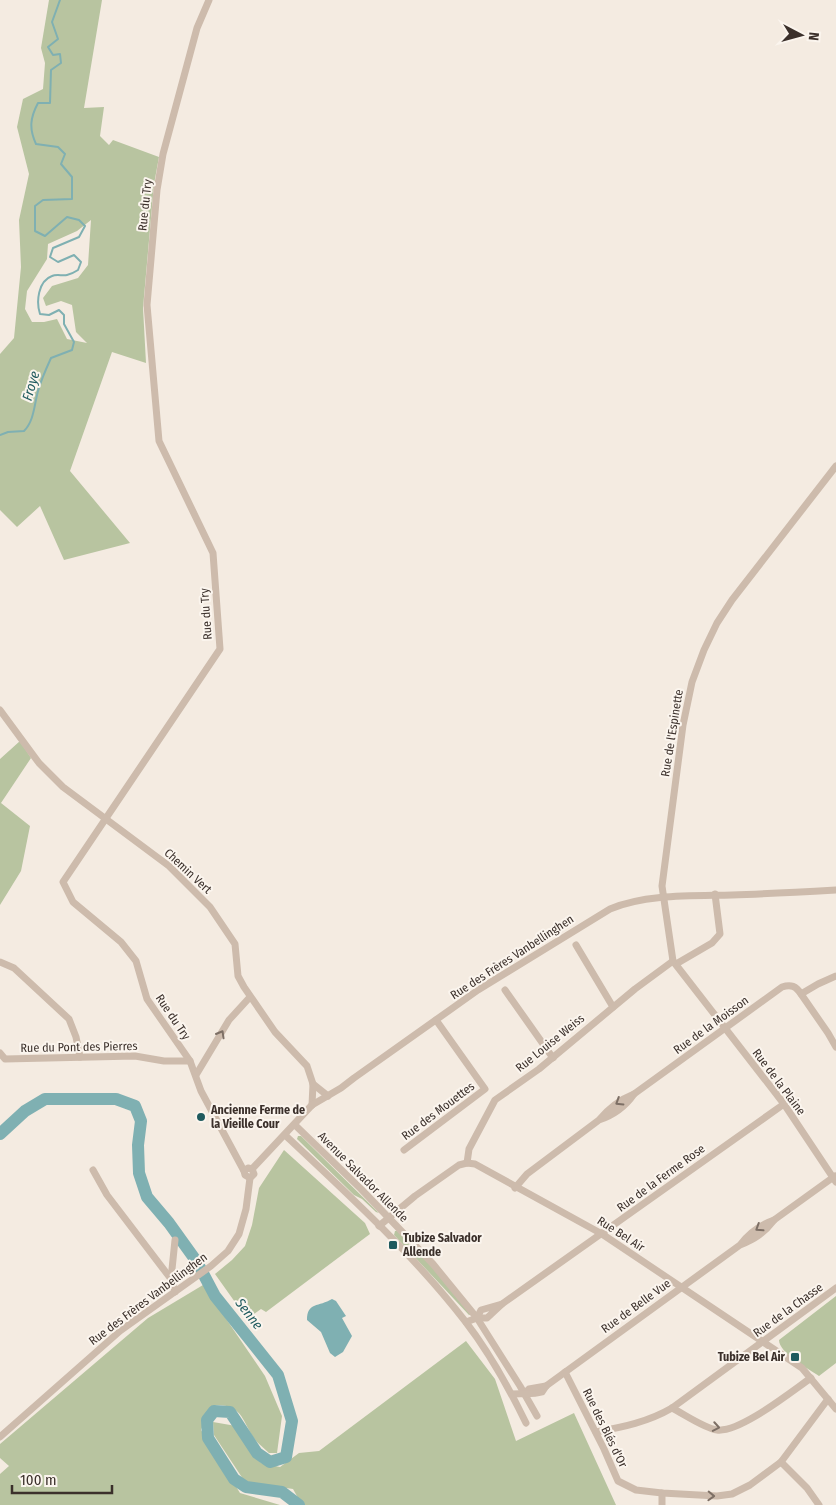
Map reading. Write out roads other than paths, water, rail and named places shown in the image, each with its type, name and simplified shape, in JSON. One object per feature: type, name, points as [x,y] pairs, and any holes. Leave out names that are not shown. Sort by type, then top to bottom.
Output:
[{"type":"street","name":"Rue du Try","points":[[208,0],[198,28],[163,154],[157,190],[147,305],[159,441],[213,553],[220,649],[63,882],[73,902],[120,942],[136,961],[146,998],[190,1062],[201,1090],[248,1170]]},
{"type":"street","name":"Rue de l'Espinette","points":[[675,962],[662,886],[683,724],[692,682],[717,623],[732,600],[836,466]]},
{"type":"street","name":"Chemin Vert","points":[[0,710],[39,763],[63,787],[169,866],[210,907],[235,944],[238,976],[250,997],[275,1032],[307,1066],[313,1084],[312,1105]]},
{"type":"street","name":"Rue des Frères Vanbellinghen","points":[[0,1437],[120,1331],[196,1278],[228,1251],[239,1234],[246,1209],[250,1178],[254,1174],[248,1170],[285,1135],[312,1105],[328,1096],[484,986],[570,932],[610,909],[627,902],[715,894],[836,890]]},
{"type":"street","name":"Rue Louise Weiss","points":[[468,1163],[469,1148],[495,1100],[553,1058],[613,1007],[675,962],[712,943],[720,934],[715,894]]},
{"type":"street","points":[[576,945],[613,1007]]},
{"type":"street","points":[[0,962],[14,968],[69,1019],[76,1037],[80,1057]]},
{"type":"street","name":"Rue de la Plaine","points":[[675,962],[724,1029],[784,1104],[835,1178]]},
{"type":"street","points":[[836,976],[801,994],[836,1047]]},
{"type":"street","name":"Rue de la Moisson","points":[[515,1188],[527,1174],[599,1120],[612,1116],[628,1103],[634,1094],[782,987],[788,985],[794,987],[801,994]]},
{"type":"street","points":[[505,990],[553,1058]]},
{"type":"street","points":[[196,1075],[229,1020],[250,997]]},
{"type":"street","name":"Rue des Mouettes","points":[[404,1150],[485,1089],[436,1020]]},
{"type":"street","name":"Rue du Pont des Pierres","points":[[0,1054],[5,1059],[22,1060],[135,1056],[164,1061],[190,1062]]},
{"type":"street","name":"Chemin Vert","points":[[313,1084],[328,1096]]},
{"type":"street","name":"Rue de la Ferme Rose","points":[[466,1322],[477,1318],[486,1318],[502,1304],[784,1104]]},
{"type":"street","name":"Avenue Salvador Allende","points":[[295,1124],[433,1264],[477,1318],[525,1393],[537,1416]]},
{"type":"street","name":"Avenue Salvador Allende","points":[[285,1135],[352,1197],[435,1285],[466,1322],[512,1394],[526,1423]]},
{"type":"street","points":[[379,1226],[415,1196],[459,1165],[468,1163]]},
{"type":"street","name":"Rue Bel Air","points":[[468,1163],[475,1164],[515,1188],[602,1234],[802,1368],[836,1409]]},
{"type":"street","points":[[93,1170],[107,1195],[171,1279],[175,1292]]},
{"type":"street","name":"Rue de Belle Vue","points":[[512,1394],[525,1393],[529,1389],[546,1386],[740,1245],[753,1240],[765,1231],[774,1220],[835,1178]]},
{"type":"street","name":"Rue des Frères Vanbellinghen","points":[[171,1279],[175,1240]]},
{"type":"street","name":"Rue de la Chasse","points":[[596,1432],[636,1424],[660,1415],[672,1408],[836,1288]]},
{"type":"street","name":"Rue des Blés d'Or","points":[[564,1372],[596,1432],[618,1481],[636,1490],[662,1493],[717,1496],[732,1494],[750,1485],[781,1462],[828,1399]]},
{"type":"street","points":[[672,1408],[718,1430],[734,1427],[762,1412],[812,1378]]},
{"type":"street","points":[[781,1462],[807,1488],[819,1505]]},
{"type":"street","points":[[662,1493],[662,1505]]},
{"type":"water","points":[[332,1299],[336,1301],[346,1316],[342,1318],[352,1336],[343,1352],[335,1357],[330,1353],[321,1332],[307,1320],[311,1308]]},
{"type":"waterway","name":"Froye","points":[[0,435],[8,432],[24,431],[32,418],[38,391],[51,358],[72,350],[74,342],[64,324],[64,315],[59,310],[49,315],[40,314],[38,298],[41,287],[47,279],[54,275],[67,275],[78,270],[81,262],[74,255],[58,262],[50,257],[53,248],[79,237],[85,226],[79,220],[67,217],[45,236],[35,231],[35,206],[43,200],[72,199],[72,177],[61,164],[65,154],[58,147],[36,144],[31,128],[33,114],[38,103],[50,103],[51,70],[61,63],[60,54],[53,55],[48,47],[58,39],[52,22],[60,0]]},
{"type":"waterway","name":"Senne","points":[[0,1134],[25,1111],[45,1099],[116,1099],[135,1106],[141,1121],[138,1145],[139,1173],[147,1197],[169,1223],[197,1262],[215,1296],[278,1375],[292,1421],[286,1457],[270,1462],[257,1453],[230,1412],[214,1411],[207,1420],[208,1438],[234,1479],[246,1487],[282,1492],[299,1505]]},
{"type":"place","name":"Ancienne Ferme de la Vieille Cour","points":[[201,1117]]},
{"type":"place","name":"Tubize Salvador Allende","points":[[393,1245]]},
{"type":"place","name":"Tubize Bel Air","points":[[795,1357]]}]
